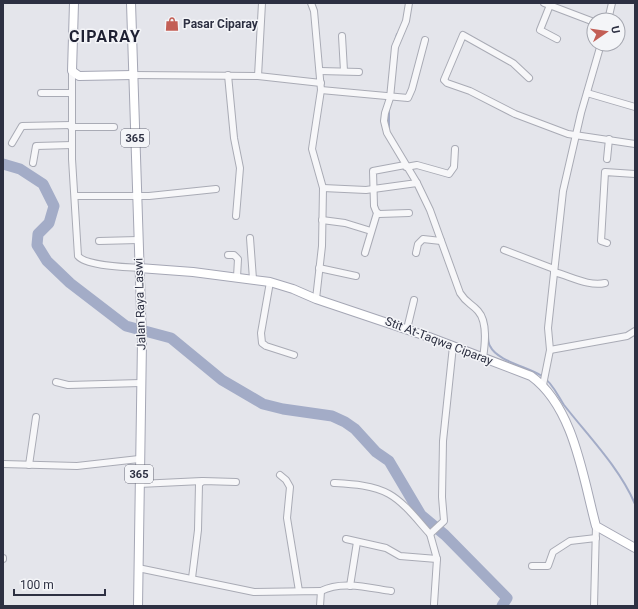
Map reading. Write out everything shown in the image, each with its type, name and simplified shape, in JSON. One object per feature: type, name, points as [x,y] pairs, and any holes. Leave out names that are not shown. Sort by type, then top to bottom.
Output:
[{"type":"main road","points":[[74,3],[72,71],[79,76],[133,75]]},
{"type":"main road","name":"Jalan Raya Laswi","points":[[131,3],[142,342],[139,459],[138,606]]},
{"type":"main road","name":"Stit At-Taqwa Ciparay","points":[[139,268],[237,277],[270,282],[294,289],[316,300],[407,329],[531,376],[543,385],[562,414],[576,451],[596,526]]},
{"type":"main road","points":[[596,526],[635,548]]},
{"type":"street","points":[[258,76],[262,3]]},
{"type":"street","points":[[312,3],[321,83],[312,144],[314,158],[322,180],[323,188],[320,268],[316,300]]},
{"type":"street","points":[[409,3],[406,21],[395,47],[390,98],[385,112],[384,121],[387,133],[408,166],[430,210],[460,293],[467,303],[479,311],[485,330],[483,358]]},
{"type":"street","points":[[557,39],[540,30],[547,4],[586,19]]},
{"type":"street","points":[[529,78],[513,63],[463,35],[444,78],[447,83],[470,91],[515,114],[568,134],[635,144]]},
{"type":"street","points":[[342,36],[344,71]]},
{"type":"street","points":[[321,90],[405,99],[410,96],[425,40]]},
{"type":"street","points":[[543,385],[550,350],[548,328],[563,192],[576,135],[599,52]]},
{"type":"street","points":[[72,71],[71,126],[77,252],[81,259],[104,264],[139,268]]},
{"type":"street","points":[[320,71],[359,72]]},
{"type":"street","points":[[228,74],[240,168],[236,216]]},
{"type":"street","points":[[133,75],[228,74],[321,83]]},
{"type":"street","points":[[41,93],[72,93]]},
{"type":"street","points":[[587,93],[635,107]]},
{"type":"street","points":[[12,143],[22,126],[114,127]]},
{"type":"street","points":[[607,159],[608,140]]},
{"type":"street","points":[[33,163],[36,146],[72,145]]},
{"type":"street","points":[[365,253],[377,213],[374,206],[373,172],[408,166],[449,174],[454,167],[455,149]]},
{"type":"street","points":[[607,243],[601,241],[605,172],[635,174]]},
{"type":"street","points":[[323,188],[374,190],[417,183]]},
{"type":"street","points":[[75,196],[149,196],[216,189]]},
{"type":"street","points":[[377,213],[408,213]]},
{"type":"street","points":[[322,220],[345,223],[371,231]]},
{"type":"street","points":[[250,238],[253,279]]},
{"type":"street","points":[[416,253],[418,244],[423,239],[441,242]]},
{"type":"street","points":[[99,241],[138,240]]},
{"type":"street","points":[[504,250],[554,271],[591,284],[605,283]]},
{"type":"street","points":[[228,255],[234,256],[238,259],[237,277]]},
{"type":"street","points":[[320,268],[356,276]]},
{"type":"street","points":[[270,282],[261,333],[262,343],[266,346],[294,355]]},
{"type":"street","points":[[407,329],[414,300]]},
{"type":"street","points":[[550,350],[627,336],[635,331]]},
{"type":"street","points":[[431,533],[444,521],[442,497],[443,441],[453,346]]},
{"type":"street","points":[[56,382],[68,386],[141,383]]},
{"type":"street","points":[[29,465],[36,417]]},
{"type":"street","points":[[3,464],[77,466],[139,459]]},
{"type":"street","points":[[280,475],[286,480],[290,487],[287,518],[299,591]]},
{"type":"street","points":[[139,484],[202,481],[236,482]]},
{"type":"street","points":[[192,578],[198,530],[199,485],[202,481]]},
{"type":"street","points":[[334,484],[359,484],[390,494],[431,533],[437,559],[434,604]]},
{"type":"street","points":[[594,606],[596,526]]},
{"type":"street","points":[[532,566],[548,566],[553,552],[570,541],[596,538]]},
{"type":"street","points":[[346,539],[386,548],[400,556],[437,559]]},
{"type":"street","points":[[350,586],[357,542]]},
{"type":"street","points":[[138,568],[254,592],[321,591],[332,586],[350,586],[391,591]]},
{"type":"street","points":[[320,606],[321,591]]},
{"type":"waterway","points":[[393,47],[397,34]]},
{"type":"waterway","points":[[389,108],[389,128]]},
{"type":"waterway","points":[[3,164],[20,169],[43,184],[54,206],[49,223],[38,234],[37,245],[47,261],[70,283],[126,326],[171,338],[222,380],[263,404],[283,409],[332,416],[355,429],[376,452],[389,461],[421,515],[445,535],[507,598],[502,606]]},
{"type":"waterway","points":[[488,334],[489,345],[499,356],[542,376],[549,382],[564,405],[621,477],[635,504]]},
{"type":"place","name":"Pasar Ciparay","points":[[172,24]]},
{"type":"district","name":"CIPARAY","points":[[105,36]]}]
